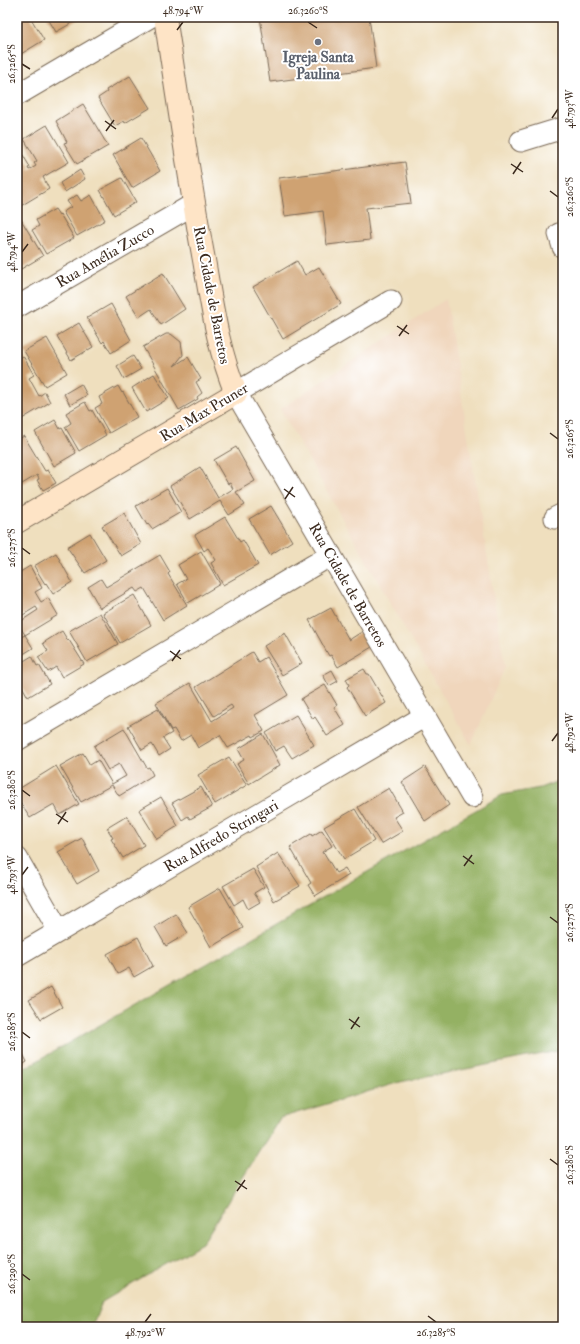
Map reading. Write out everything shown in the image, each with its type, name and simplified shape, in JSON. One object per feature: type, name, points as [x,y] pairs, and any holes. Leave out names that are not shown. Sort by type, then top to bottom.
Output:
[{"type":"street","points":[[17,95],[150,17]]},
{"type":"street","name":"Rua Cidade de Barretos","points":[[166,17],[194,204],[218,337],[226,370],[236,393],[472,797]]},
{"type":"street","points":[[521,141],[563,128]]},
{"type":"street","name":"Rua Amélia Zucco","points":[[17,308],[194,204]]},
{"type":"street","points":[[563,233],[559,234],[563,247]]},
{"type":"street","name":"Rua Max Pruner","points":[[17,522],[391,301]]},
{"type":"street","points":[[17,740],[330,555]]},
{"type":"street","name":"Rua Alfredo Stringari","points":[[17,956],[425,716]]},
{"type":"street","points":[[17,858],[59,931]]},
{"type":"shaded area","points":[[446,299],[505,667],[471,745],[280,409]]},
{"type":"green space","points":[[563,779],[563,1050],[400,1082],[280,1118],[202,1243],[102,1302],[92,1327],[17,1327],[17,1074],[23,1069],[502,795],[540,788]]},
{"type":"building","points":[[17,17],[30,17],[44,40],[21,54],[17,47]]},
{"type":"building","points":[[47,17],[78,17],[79,19],[56,32]]},
{"type":"building","name":"Igreja Santa Paulina","points":[[260,17],[369,17],[376,68],[270,82]]},
{"type":"building","points":[[130,76],[150,108],[125,123],[124,121],[115,126],[98,98],[107,92],[106,90]]},
{"type":"building","points":[[83,104],[108,146],[77,164],[64,143],[67,142],[56,121]]},
{"type":"building","points":[[47,125],[69,162],[43,177],[49,189],[19,207],[17,204],[17,145],[30,167],[28,168],[29,170],[36,166],[34,163],[37,161],[24,139]]},
{"type":"building","points":[[141,138],[160,171],[132,188],[113,155]]},
{"type":"building","points":[[405,162],[411,203],[366,208],[370,240],[327,245],[323,211],[285,216],[279,178]]},
{"type":"building","points":[[80,170],[85,179],[65,192],[60,183]]},
{"type":"building","points":[[122,178],[136,202],[114,215],[100,190]]},
{"type":"building","points":[[77,195],[81,201],[91,195],[105,220],[77,236],[63,212],[71,207],[67,201]]},
{"type":"building","points":[[55,209],[59,215],[60,214],[74,238],[46,254],[32,230],[39,226],[36,220]]},
{"type":"building","points":[[17,213],[43,256],[21,269],[17,262]]},
{"type":"building","points":[[297,261],[305,275],[319,267],[341,304],[283,339],[253,287]]},
{"type":"building","points":[[163,273],[185,309],[161,325],[151,309],[139,317],[126,296]]},
{"type":"building","points":[[111,304],[131,340],[111,353],[104,341],[102,343],[87,318]]},
{"type":"building","points":[[79,323],[93,347],[71,360],[57,336]]},
{"type":"building","points":[[166,334],[171,334],[181,342],[183,355],[174,366],[188,357],[201,379],[196,382],[202,393],[197,397],[198,399],[179,410],[143,347]]},
{"type":"building","points":[[47,338],[67,373],[45,386],[24,351]]},
{"type":"building","points":[[23,356],[34,375],[29,378],[39,396],[45,392],[50,402],[17,422],[17,360]]},
{"type":"building","points":[[133,356],[141,369],[124,379],[117,366]]},
{"type":"building","points":[[154,374],[169,398],[146,412],[132,388]]},
{"type":"building","points":[[81,384],[87,395],[70,405],[64,394]]},
{"type":"building","points":[[118,386],[137,417],[109,433],[95,408],[102,404],[99,397]]},
{"type":"building","points":[[85,402],[90,411],[92,410],[106,435],[79,451],[65,427],[71,423],[66,413]]},
{"type":"building","points":[[55,420],[60,429],[62,428],[76,453],[54,466],[35,432]]},
{"type":"building","points":[[24,436],[45,471],[48,470],[56,483],[43,490],[37,480],[39,479],[37,475],[22,484],[17,475],[17,440]]},
{"type":"building","points":[[236,447],[255,481],[236,492],[245,505],[229,515],[220,501],[190,519],[170,486],[200,467],[218,498],[233,489],[230,483],[228,484],[214,460]]},
{"type":"building","points":[[167,488],[181,512],[152,529],[148,524],[147,525],[136,506]]},
{"type":"building","points":[[271,506],[292,541],[270,555],[249,519]]},
{"type":"building","points":[[124,513],[141,544],[121,556],[102,526]]},
{"type":"building","points":[[225,517],[240,542],[243,540],[258,565],[223,585],[211,563],[216,560],[208,548],[204,551],[195,535]]},
{"type":"building","points":[[90,533],[106,560],[85,573],[67,547]]},
{"type":"building","points":[[201,551],[220,584],[188,603],[177,584],[186,579],[178,565]]},
{"type":"building","points":[[56,553],[72,582],[53,594],[34,566]]},
{"type":"building","points":[[160,555],[170,572],[168,574],[187,605],[163,620],[144,588],[137,592],[134,588],[100,608],[88,587],[101,579],[106,587]]},
{"type":"building","points":[[30,566],[42,588],[35,592],[41,602],[48,598],[58,615],[25,635],[18,623],[38,610],[36,607],[18,618],[17,617],[17,574]]},
{"type":"building","points":[[134,595],[151,625],[120,643],[103,613]]},
{"type":"building","points":[[331,608],[349,640],[363,631],[372,647],[338,667],[331,655],[329,656],[309,620]]},
{"type":"building","points":[[100,613],[118,644],[87,662],[69,631]]},
{"type":"building","points":[[62,631],[84,664],[62,677],[56,667],[48,672],[38,657],[48,651],[43,643]]},
{"type":"building","points":[[285,633],[302,663],[282,675],[264,646]]},
{"type":"building","points":[[25,635],[33,648],[17,658],[17,639]]},
{"type":"building","points":[[252,652],[258,662],[266,657],[288,695],[255,715],[264,731],[253,737],[252,735],[228,748],[220,735],[198,748],[191,735],[181,741],[174,729],[171,730],[156,703],[190,683],[212,721],[233,708],[231,705],[214,716],[196,687]]},
{"type":"building","points":[[32,656],[37,666],[39,665],[50,684],[28,697],[17,677],[17,665]]},
{"type":"building","points":[[364,669],[367,674],[369,674],[386,703],[365,716],[347,687],[349,685],[346,679]]},
{"type":"building","points":[[332,670],[338,681],[329,686],[323,675]]},
{"type":"building","points":[[325,685],[337,705],[334,707],[345,725],[327,736],[315,717],[313,719],[301,699]]},
{"type":"building","points":[[158,709],[172,733],[163,738],[170,749],[159,756],[152,744],[142,750],[128,726]]},
{"type":"building","points":[[296,715],[314,745],[292,758],[284,746],[275,751],[266,733]]},
{"type":"building","points":[[124,728],[147,768],[149,767],[153,775],[119,796],[112,785],[81,802],[60,766],[83,753],[90,765],[98,760],[112,784],[126,776],[119,764],[108,770],[94,746]]},
{"type":"building","points":[[263,734],[280,765],[249,784],[237,764],[244,760],[238,749]]},
{"type":"building","points":[[229,757],[247,785],[215,804],[198,775]]},
{"type":"building","points":[[56,766],[79,804],[60,815],[54,804],[30,818],[17,798],[17,790]]},
{"type":"building","points":[[425,767],[449,805],[425,821],[402,782]]},
{"type":"building","points":[[201,787],[212,807],[190,819],[188,816],[182,820],[172,803]]},
{"type":"building","points":[[389,788],[403,812],[394,817],[403,831],[381,844],[358,807]]},
{"type":"building","points":[[161,797],[178,826],[157,839],[139,810]]},
{"type":"building","points":[[355,809],[374,841],[344,859],[324,827]]},
{"type":"building","points":[[127,816],[144,845],[123,858],[111,839],[113,838],[107,828]]},
{"type":"building","points":[[322,830],[332,846],[322,852],[323,854],[324,853],[336,873],[345,868],[349,875],[315,896],[308,885],[311,883],[290,847],[311,834],[312,836]]},
{"type":"building","points":[[82,838],[99,871],[77,884],[58,852]]},
{"type":"building","points":[[278,853],[300,886],[274,901],[256,867]]},
{"type":"building","points":[[253,869],[264,887],[254,893],[260,902],[248,909],[243,899],[234,905],[223,886]]},
{"type":"building","points":[[220,888],[243,928],[211,947],[188,907]]},
{"type":"building","points":[[176,914],[188,933],[166,946],[155,927]]},
{"type":"building","points":[[138,937],[153,966],[134,977],[129,968],[118,974],[107,954]]},
{"type":"building","points":[[51,987],[62,1007],[41,1019],[29,1000]]},
{"type":"building","points":[[17,1042],[27,1062],[17,1068]]},
{"type":"place","name":"Igreja Santa Paulina","points":[[318,42]]}]
